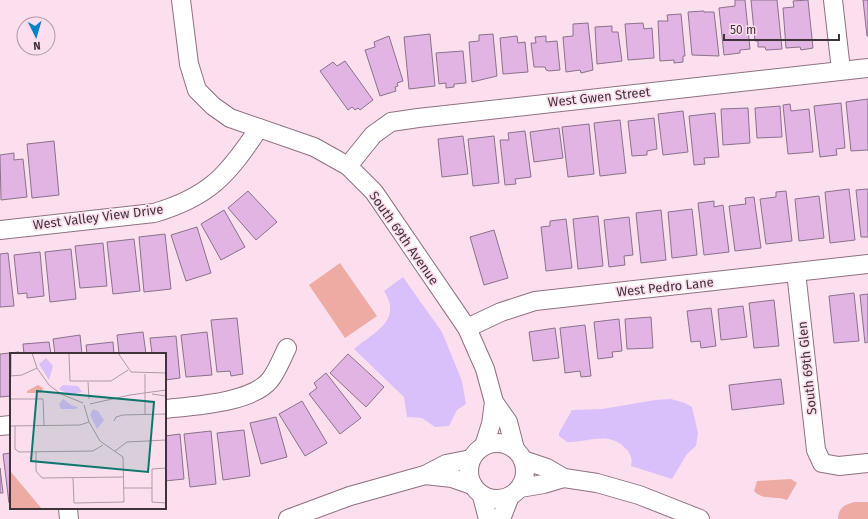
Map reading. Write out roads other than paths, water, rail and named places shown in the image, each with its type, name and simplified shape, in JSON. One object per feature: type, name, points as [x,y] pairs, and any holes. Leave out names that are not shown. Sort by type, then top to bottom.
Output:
[{"type":"street","name":"South 69th Avenue","points":[[181,0],[189,64],[197,90],[213,106],[230,118],[314,147],[348,166],[374,192],[467,328],[485,369],[494,402]]},
{"type":"street","points":[[833,0],[841,70]]},
{"type":"street","name":"West Gwen Street","points":[[348,166],[373,135],[391,122],[868,68]]},
{"type":"street","name":"West Valley View Drive","points":[[0,230],[154,213],[178,206],[200,195],[220,180],[239,158],[259,128]]},
{"type":"street","name":"West Pedro Lane","points":[[467,328],[501,312],[535,301],[868,264]]},
{"type":"street","name":"South 69th Glen","points":[[796,272],[816,450],[822,463],[839,466],[868,463]]},
{"type":"street","points":[[166,409],[219,403],[248,396],[269,381],[287,348]]},
{"type":"street","points":[[484,446],[491,424],[494,402]]},
{"type":"street","points":[[494,402],[508,422],[525,473],[501,519]]},
{"type":"street","points":[[0,426],[10,425]]},
{"type":"street","points":[[488,519],[477,490],[468,472],[471,459],[474,454],[484,446],[498,442],[564,478],[597,483],[640,495],[700,519]]},
{"type":"street","points":[[288,519],[350,496],[425,474],[446,464],[471,459]]},
{"type":"street","points":[[425,474],[452,478],[477,490],[491,499],[501,499],[515,492],[564,478]]},
{"type":"street","points":[[68,509],[69,519]]}]
